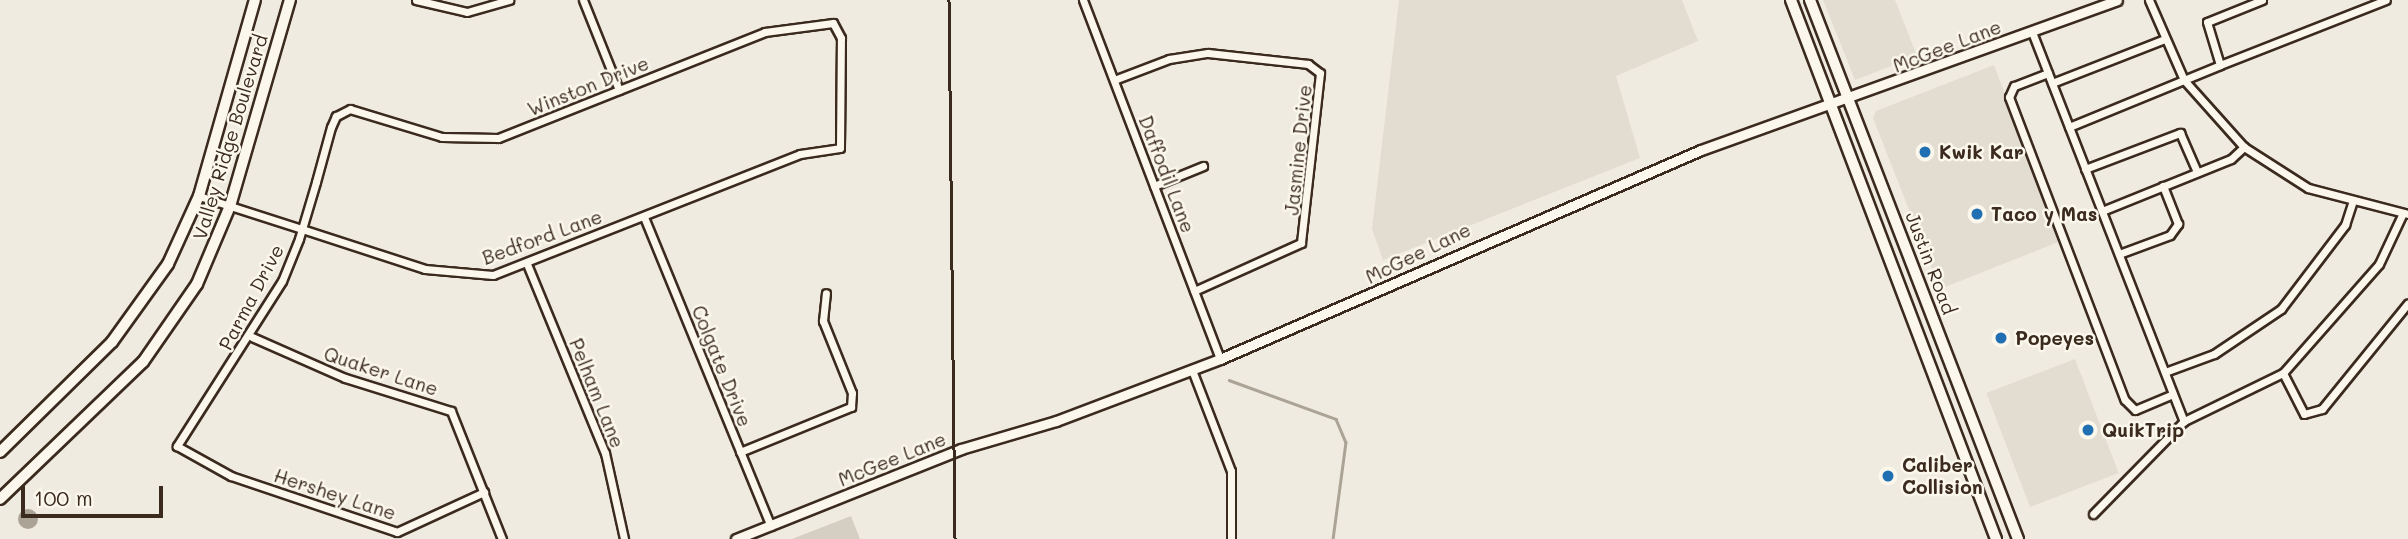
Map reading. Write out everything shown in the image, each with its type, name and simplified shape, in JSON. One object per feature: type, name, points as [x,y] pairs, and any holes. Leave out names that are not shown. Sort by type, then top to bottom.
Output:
[{"type":"main road","name":"Valley Ridge Boulevard","points":[[0,452],[128,323],[168,264],[199,195],[255,0]]},
{"type":"main road","name":"Valley Ridge Boulevard","points":[[0,499],[143,362],[197,284],[230,205],[290,0]]},
{"type":"main road","name":"Justin Road","points":[[1791,0],[1833,104],[1996,539]]},
{"type":"main road","name":"Justin Road","points":[[1810,0],[2017,536]]},
{"type":"main road","points":[[2003,539],[2017,536]]},
{"type":"street","points":[[416,0],[467,12],[509,0]]},
{"type":"street","points":[[583,0],[619,90]]},
{"type":"street","name":"Daffodil Lane","points":[[1083,0],[1220,359]]},
{"type":"street","name":"McGee Lane","points":[[736,539],[961,449],[1192,370],[1388,289],[1493,236],[1833,104],[2117,0]]},
{"type":"street","points":[[2093,514],[2184,421],[2283,373],[2379,264],[2405,213],[2352,203],[2308,188],[2245,146],[2184,80],[2149,0]]},
{"type":"street","points":[[2220,65],[2207,22],[2262,0]]},
{"type":"street","points":[[2069,127],[2386,0]]},
{"type":"street","name":"Winston Drive","points":[[342,112],[350,109],[442,137],[489,140],[765,32],[833,23],[840,30],[845,138]]},
{"type":"street","points":[[2032,32],[2184,421]]},
{"type":"street","points":[[2052,83],[2165,39]]},
{"type":"street","name":"Jasmine Drive","points":[[1114,80],[1169,59],[1208,52],[1308,64],[1320,73],[1301,243],[1195,291]]},
{"type":"street","points":[[2048,73],[2014,86],[2009,97],[2125,400],[2135,410],[2174,394]]},
{"type":"street","name":"Parma Drive","points":[[177,446],[252,337],[302,229],[331,127],[342,112]]},
{"type":"street","points":[[2085,169],[2180,133],[2197,172]]},
{"type":"street","name":"Bedford Lane","points":[[199,195],[459,276],[493,275],[527,264],[800,154],[832,152],[845,138]]},
{"type":"street","points":[[2102,211],[2197,172],[2245,146]]},
{"type":"street","points":[[1154,186],[1203,166]]},
{"type":"street","points":[[2119,254],[2170,235],[2178,225],[2163,186]]},
{"type":"street","points":[[2165,372],[2214,354],[2281,309],[2345,225],[2352,203]]},
{"type":"street","name":"Colgate Drive","points":[[644,217],[771,526]]},
{"type":"street","name":"Pelham Lane","points":[[527,264],[605,453],[624,539]]},
{"type":"street","points":[[740,452],[851,407],[852,393],[823,321],[826,293]]},
{"type":"street","points":[[2283,373],[2304,414],[2322,409],[2408,303]]},
{"type":"street","name":"Quaker Lane","points":[[252,337],[345,377],[451,411],[502,539]]},
{"type":"street","points":[[1192,370],[1231,471],[1231,539]]},
{"type":"street","name":"Hershey Lane","points":[[177,446],[231,476],[397,532],[484,492]]},
{"type":"shaded area","points":[[1399,0],[1682,0],[1698,41],[1616,76],[1640,158],[1383,260],[1372,229]]},
{"type":"shaded area","points":[[1823,0],[1895,0],[1917,56],[1855,80]]},
{"type":"shaded area","points":[[1994,65],[2061,241],[1940,289],[1873,118],[1876,111]]},
{"type":"shaded area","points":[[2075,359],[2119,473],[2030,507],[1986,393]]},
{"type":"shaded area","points":[[28,509],[35,512],[38,519],[35,526],[28,529],[21,526],[18,519],[21,512]]},
{"type":"shaded area","points":[[851,516],[860,539],[792,539]]},
{"type":"waterway","points":[[1229,380],[1336,419],[1346,442],[1333,539]]},
{"type":"railway","points":[[949,0],[955,539]]},
{"type":"place","name":"Kwik Kar","points":[[1925,152]]},
{"type":"place","name":"Taco y Mas","points":[[1977,214]]},
{"type":"place","name":"Popeyes","points":[[2001,338]]},
{"type":"place","name":"QuikTrip","points":[[2088,430]]},
{"type":"place","name":"Caliber Collision","points":[[1888,476]]}]
